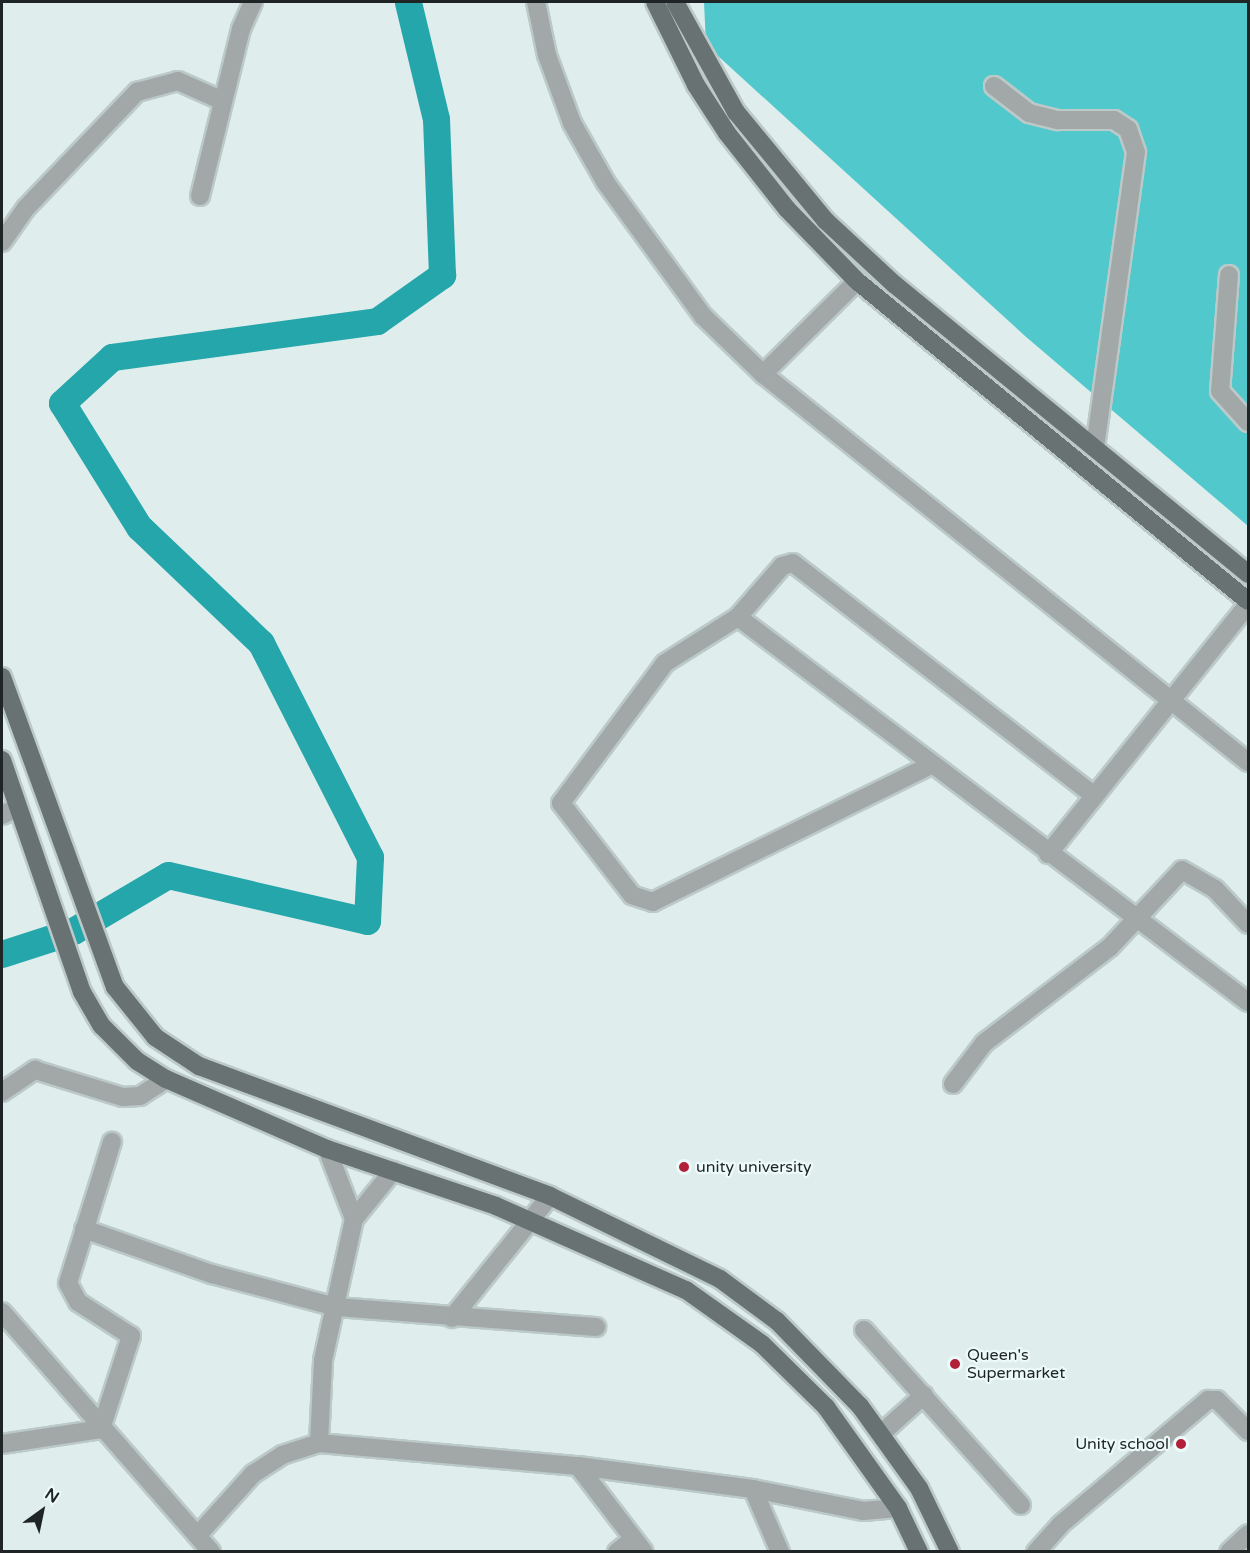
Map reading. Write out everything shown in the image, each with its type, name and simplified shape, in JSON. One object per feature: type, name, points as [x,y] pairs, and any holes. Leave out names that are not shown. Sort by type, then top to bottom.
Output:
[{"type":"main road","points":[[655,2],[696,85],[728,133],[787,209],[857,281],[1248,602]]},
{"type":"main road","points":[[675,2],[736,112],[826,221],[894,284],[1095,446],[1248,574]]},
{"type":"main road","points":[[2,677],[61,845],[115,987],[155,1037],[199,1066],[550,1196],[687,1261],[746,1297],[815,1356],[883,1432],[950,1551]]},
{"type":"main road","points":[[2,760],[10,812],[31,847],[82,992],[112,1039],[166,1079],[327,1149],[528,1219],[686,1290],[762,1344],[826,1407],[898,1508],[919,1551]]},
{"type":"street","points":[[200,196],[223,101],[253,2]]},
{"type":"street","points":[[536,2],[557,88],[606,183],[703,316],[763,374],[1248,762]]},
{"type":"street","points":[[2,242],[26,208],[137,92],[178,81],[223,101]]},
{"type":"street","points":[[994,86],[1029,113],[1058,120],[1114,120],[1128,129],[1136,152],[1095,446]]},
{"type":"street","points":[[1229,275],[1220,391],[1248,422]]},
{"type":"street","points":[[763,374],[857,281]]},
{"type":"street","points":[[931,765],[653,902],[632,896],[561,803],[565,793],[665,663],[738,617],[782,566],[793,563],[804,568],[1094,796]]},
{"type":"street","points":[[1048,854],[1173,700],[1248,602]]},
{"type":"street","points":[[738,617],[1048,854],[1248,1002]]},
{"type":"street","points":[[953,1084],[984,1043],[1110,947],[1182,870],[1215,889],[1248,924]]},
{"type":"street","points":[[2,1092],[35,1070],[123,1097],[140,1096],[166,1079]]},
{"type":"street","points":[[101,1429],[131,1336],[70,1293],[84,1229],[112,1142]]},
{"type":"street","points":[[327,1149],[354,1219]]},
{"type":"street","points":[[319,1443],[319,1389],[354,1219],[393,1171]]},
{"type":"street","points":[[452,1318],[528,1219],[550,1196]]},
{"type":"street","points":[[84,1229],[212,1274],[336,1307],[452,1318],[596,1327]]},
{"type":"street","points":[[2,1312],[101,1429],[211,1551]]},
{"type":"street","points":[[864,1330],[1021,1505]]},
{"type":"street","points":[[883,1432],[924,1395]]},
{"type":"street","points":[[1036,1551],[1060,1525],[1208,1400],[1217,1400],[1248,1431]]},
{"type":"street","points":[[2,1444],[101,1429]]},
{"type":"street","points":[[198,1535],[253,1474],[282,1455],[319,1443],[578,1466],[753,1489],[862,1511],[898,1508]]},
{"type":"street","points":[[578,1466],[638,1545],[617,1551]]},
{"type":"street","points":[[753,1489],[780,1551]]},
{"type":"street","points":[[1229,1551],[1248,1534]]},
{"type":"shaded area","points":[[704,2],[1248,2],[1248,526],[1025,336],[706,45]]},
{"type":"waterway","points":[[2,954],[73,931],[168,875],[367,921],[370,857],[261,643],[139,527],[62,403],[112,357],[377,321],[442,275],[436,119],[408,2]]},
{"type":"place","name":"unity university","points":[[684,1167]]},
{"type":"place","name":"Queen's Supermarket","points":[[955,1364]]},
{"type":"place","name":"Unity school","points":[[1181,1444]]}]
